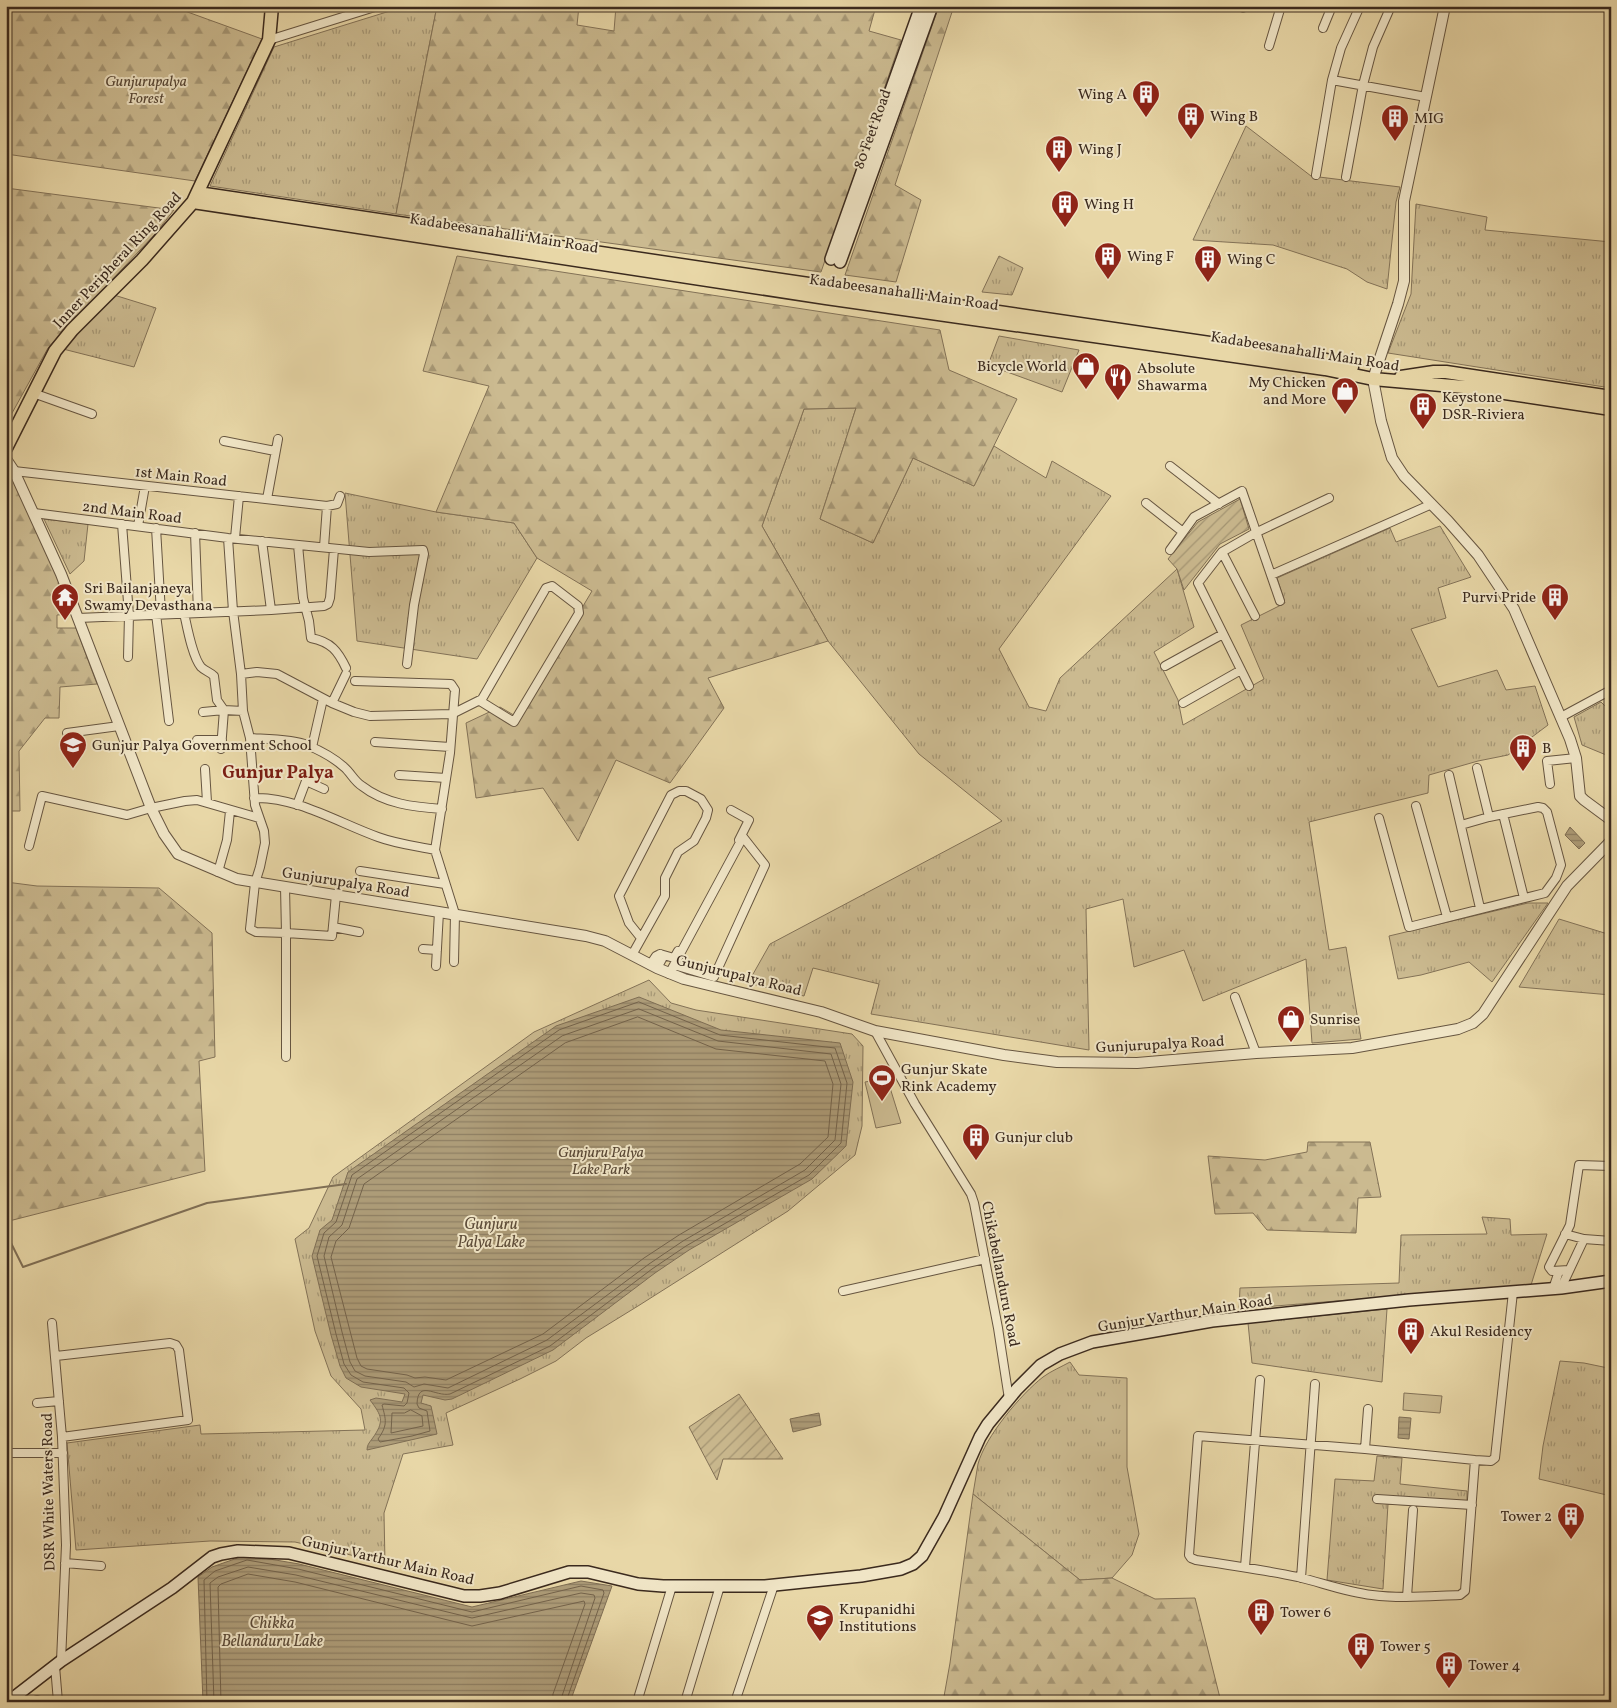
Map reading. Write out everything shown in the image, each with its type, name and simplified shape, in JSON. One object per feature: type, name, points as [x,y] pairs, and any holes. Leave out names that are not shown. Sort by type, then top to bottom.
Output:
[{"type":"main road","name":"Inner Peripheral Ring Road","points":[[6,448],[55,351],[72,330],[142,260],[196,197],[269,40],[272,6]]},
{"type":"main road","name":"80 Feet Road","points":[[921,6],[836,261],[932,6]]},
{"type":"main road","name":"Kadabeesanahalli Main Road","points":[[196,197],[827,293],[1326,360],[1373,377],[1464,387],[1611,409]]},
{"type":"main road","name":"Kadabeesanahalli Main Road","points":[[1373,377],[1405,377],[1446,372],[1611,397]]},
{"type":"main road","name":"Gunjur Varthur Main Road","points":[[8,1702],[58,1663],[172,1588],[212,1557],[238,1551],[289,1553],[464,1596],[500,1593],[569,1572],[588,1572],[638,1584],[720,1586],[774,1585],[861,1576],[901,1569],[913,1564],[922,1556],[944,1517],[988,1424],[1041,1365],[1060,1354],[1092,1342],[1212,1321],[1409,1300],[1557,1288],[1611,1281]]},
{"type":"street","points":[[269,40],[378,6]]},
{"type":"street","points":[[1269,46],[1280,6]]},
{"type":"street","points":[[1323,28],[1332,6]]},
{"type":"street","points":[[1316,175],[1332,80],[1341,48],[1360,6]]},
{"type":"street","points":[[1346,177],[1363,85],[1373,47],[1391,6]]},
{"type":"street","points":[[1445,6],[1404,201],[1404,281],[1373,377],[1381,421],[1392,458],[1404,476],[1478,555],[1514,609],[1561,717],[1576,758],[1580,796],[1611,820]]},
{"type":"street","points":[[1332,80],[1426,97]]},
{"type":"street","points":[[33,393],[92,414]]},
{"type":"street","points":[[267,499],[278,439]]},
{"type":"street","points":[[224,441],[275,451]]},
{"type":"street","name":"Gunjurupalya Road","points":[[6,459],[34,513],[61,574],[151,808],[164,834],[178,854],[218,872],[255,883],[592,937],[605,941],[654,967],[672,969],[693,982],[821,1012],[875,1031],[1004,1055],[1056,1062],[1137,1063],[1256,1053],[1352,1048],[1463,1028],[1483,1014],[1567,886],[1611,841]]},
{"type":"street","points":[[1170,466],[1219,504]]},
{"type":"street","name":"1st Main Road","points":[[14,472],[327,506]]},
{"type":"street","points":[[138,526],[145,486]]},
{"type":"street","points":[[1170,550],[1194,517],[1242,492],[1280,601]]},
{"type":"street","points":[[239,496],[232,538],[233,611],[241,674],[243,711],[250,738],[254,798],[264,831],[265,843],[255,883],[250,929],[256,932],[332,936],[336,895]]},
{"type":"street","points":[[324,548],[327,506],[337,504],[340,496]]},
{"type":"street","points":[[1249,686],[1198,582],[1222,552],[1255,533],[1329,498]]},
{"type":"street","points":[[1146,504],[1183,532]]},
{"type":"street","points":[[1271,575],[1432,504]]},
{"type":"street","name":"2nd Main Road","points":[[34,513],[334,549],[369,552],[423,550],[424,554],[414,606],[408,664]]},
{"type":"street","points":[[122,524],[129,615],[128,657]]},
{"type":"street","points":[[156,528],[158,614],[168,721]]},
{"type":"street","points":[[195,533],[198,612]]},
{"type":"street","points":[[262,541],[271,610]]},
{"type":"street","points":[[298,545],[304,607],[312,638],[328,643],[338,655],[346,671],[332,703]]},
{"type":"street","points":[[78,618],[324,606],[328,604],[334,549]]},
{"type":"street","points":[[1222,552],[1255,616]]},
{"type":"street","points":[[241,674],[257,672],[278,674],[323,699],[354,712],[370,716],[452,714],[480,701],[546,588],[552,586],[578,606],[578,613],[514,722],[480,701]]},
{"type":"street","points":[[184,613],[198,663],[214,676],[217,700],[224,710],[221,749]]},
{"type":"street","points":[[1165,666],[1223,634]]},
{"type":"street","points":[[1183,703],[1241,670]]},
{"type":"street","points":[[355,681],[451,684],[455,690],[450,747],[435,850],[456,914],[454,962]]},
{"type":"street","points":[[1561,717],[1611,690]]},
{"type":"street","points":[[312,747],[323,699]]},
{"type":"street","points":[[203,712],[243,711]]},
{"type":"street","points":[[67,733],[119,726]]},
{"type":"street","points":[[250,738],[306,744],[343,766],[363,788],[376,795],[410,807],[442,808]]},
{"type":"street","points":[[197,740],[222,740]]},
{"type":"street","points":[[375,742],[450,747]]},
{"type":"street","points":[[1550,784],[1547,761],[1576,758]]},
{"type":"street","points":[[1477,768],[1489,817]]},
{"type":"street","points":[[205,769],[207,802]]},
{"type":"street","points":[[399,775],[446,778]]},
{"type":"street","points":[[1449,775],[1462,824],[1480,908]]},
{"type":"street","points":[[297,805],[306,781],[324,789]]},
{"type":"street","points":[[632,955],[665,896],[665,878],[678,852],[694,841],[706,818],[707,806],[701,799],[686,791],[679,791],[671,795],[619,896],[629,923],[641,938]]},
{"type":"street","points":[[29,846],[42,796],[127,815],[151,808],[197,800],[259,818]]},
{"type":"street","points":[[254,798],[264,797],[297,805],[378,837],[435,850]]},
{"type":"street","points":[[1416,806],[1448,917]]},
{"type":"street","points":[[1379,818],[1409,927],[1545,893],[1556,878],[1561,865],[1547,812],[1543,808],[1538,807],[1462,824]]},
{"type":"street","points":[[654,967],[662,959],[660,954],[675,958],[749,822],[749,819],[731,810]]},
{"type":"street","points":[[218,872],[227,840],[230,811]]},
{"type":"street","points":[[1504,814],[1524,898]]},
{"type":"street","points":[[743,838],[765,864],[714,977],[672,969],[743,838]]},
{"type":"street","points":[[360,871],[445,884]]},
{"type":"street","points":[[1556,878],[1567,886]]},
{"type":"street","points":[[285,887],[286,1057]]},
{"type":"street","points":[[436,966],[439,912]]},
{"type":"street","points":[[334,927],[359,932]]},
{"type":"street","points":[[423,949],[437,950]]},
{"type":"street","points":[[1235,997],[1256,1053]]},
{"type":"street","name":"Chikabellanduru Road","points":[[875,1031],[915,1104],[971,1194],[998,1328],[1009,1399]]},
{"type":"street","points":[[1569,1270],[1552,1271],[1550,1266],[1570,1225],[1579,1164],[1611,1166]]},
{"type":"street","points":[[1565,1234],[1584,1239],[1611,1241]]},
{"type":"street","points":[[1557,1288],[1569,1270],[1584,1239]]},
{"type":"street","points":[[843,1291],[985,1259]]},
{"type":"street","points":[[1557,1288],[1559,1271]]},
{"type":"street","points":[[1475,1460],[1465,1591],[1460,1595],[1407,1597],[1372,1595],[1332,1588],[1301,1578],[1191,1558],[1198,1436],[1475,1460],[1491,1461],[1496,1457],[1513,1292]]},
{"type":"street","name":"DSR White Waters Road","points":[[52,1323],[63,1452],[66,1545],[58,1663],[58,1702]]},
{"type":"street","points":[[56,1356],[170,1343],[176,1345],[188,1420],[62,1437]]},
{"type":"street","points":[[1245,1567],[1260,1380]]},
{"type":"street","points":[[1301,1578],[1315,1384]]},
{"type":"street","points":[[37,1404],[59,1401]]},
{"type":"street","points":[[1365,1449],[1368,1408]]},
{"type":"street","points":[[6,1453],[63,1452]]},
{"type":"street","points":[[1377,1499],[1472,1505]]},
{"type":"street","points":[[1407,1597],[1413,1510]]},
{"type":"street","points":[[65,1563],[101,1566]]},
{"type":"street","points":[[735,1702],[774,1585]]},
{"type":"street","points":[[637,1702],[672,1586]]},
{"type":"street","points":[[685,1702],[720,1586]]},
{"type":"street","points":[[34,1702],[37,1700],[43,1702]]},
{"type":"green space","name":"Gunjurupalya Forest","points":[[6,6],[171,6],[262,39],[195,181],[6,154]]},
{"type":"green space","points":[[406,6],[437,6],[396,214],[210,186],[274,47]]},
{"type":"green space","points":[[437,6],[579,6],[577,25],[614,31],[616,6],[876,6],[869,31],[901,40],[821,272],[396,214]]},
{"type":"green space","points":[[939,6],[954,6],[895,185],[921,200],[896,282],[845,275]]},
{"type":"green space","points":[[1246,126],[1311,176],[1400,187],[1396,202],[1387,289],[1367,282],[1347,269],[1273,245],[1193,240]]},
{"type":"green space","points":[[6,188],[174,210],[155,234],[48,348],[6,424]]},
{"type":"green space","points":[[1416,204],[1487,217],[1485,230],[1611,242],[1611,388],[1388,353],[1411,294]]},
{"type":"green space","points":[[457,256],[940,330],[949,370],[1017,399],[974,486],[913,458],[873,543],[820,519],[856,408],[804,409],[762,526],[828,641],[708,678],[724,708],[670,783],[616,760],[578,841],[543,788],[476,798],[466,723],[500,707],[517,717],[592,591],[537,558],[514,523],[436,512],[489,386],[423,371]]},
{"type":"green space","points":[[999,256],[1023,268],[1012,295],[982,292]]},
{"type":"green space","points":[[114,295],[156,308],[134,367],[63,349],[76,332]]},
{"type":"green space","points":[[999,336],[1079,350],[1062,392],[988,365]]},
{"type":"green space","points":[[856,408],[820,519],[873,543],[913,458],[974,486],[994,446],[1046,478],[1052,461],[1111,496],[999,649],[1029,707],[1046,711],[1060,678],[1177,569],[1194,627],[1154,652],[1178,700],[1183,725],[1264,679],[1241,625],[1285,603],[1277,578],[1390,528],[1396,542],[1440,526],[1471,577],[1438,588],[1446,618],[1411,629],[1438,687],[1497,670],[1506,690],[1535,686],[1548,725],[1508,755],[1478,761],[1429,775],[1428,793],[1309,822],[1329,950],[1346,947],[1361,1039],[1312,1043],[1306,959],[1203,1001],[1184,950],[1134,967],[1123,899],[1086,909],[1089,1050],[871,1014],[879,984],[813,968],[804,996],[748,983],[770,944],[1002,821],[919,754],[828,641],[762,526],[804,409]]},
{"type":"green space","points":[[6,466],[15,480],[59,581],[71,614],[57,615],[57,628],[76,628],[97,684],[60,687],[59,718],[45,718],[19,751],[20,811],[6,811]]},
{"type":"green space","points":[[345,493],[436,512],[514,523],[537,558],[477,659],[357,641]]},
{"type":"green space","points":[[1240,499],[1249,529],[1220,544],[1184,590],[1177,569],[1168,559],[1198,522]]},
{"type":"green space","points":[[44,519],[88,524],[84,561],[70,574]]},
{"type":"green space","points":[[1601,702],[1611,712],[1611,757],[1582,745],[1574,717]]},
{"type":"green space","points":[[6,882],[37,886],[159,888],[212,933],[215,1057],[199,1061],[205,1171],[9,1221],[6,1165]]},
{"type":"green space","points":[[1528,903],[1548,903],[1492,982],[1469,962],[1398,979],[1389,936]]},
{"type":"green space","points":[[1559,919],[1611,935],[1611,995],[1519,987]]},
{"type":"green space","name":"Gunjuru Palya Lake","points":[[649,980],[671,1003],[696,1010],[852,1034],[863,1046],[862,1126],[855,1155],[788,1211],[586,1338],[556,1361],[446,1413],[453,1445],[403,1454],[384,1513],[385,1563],[295,1542],[210,1541],[76,1550],[67,1443],[200,1425],[201,1434],[365,1430],[361,1409],[331,1376],[315,1331],[295,1239],[309,1228],[333,1177],[534,1032]]},
{"type":"green space","name":"Gunjur Skate Rink Academy","points":[[887,1078],[901,1123],[876,1128],[865,1082]]},
{"type":"green space","points":[[1308,1142],[1370,1142],[1381,1197],[1358,1198],[1356,1233],[1267,1230],[1253,1213],[1215,1214],[1208,1156],[1265,1160],[1307,1152]]},
{"type":"green space","points":[[1482,1217],[1510,1219],[1511,1235],[1547,1234],[1531,1285],[1239,1309],[1240,1288],[1399,1283],[1401,1235],[1487,1234]]},
{"type":"green space","points":[[1387,1309],[1382,1382],[1252,1363],[1248,1323]]},
{"type":"green space","points":[[1611,1359],[1611,1496],[1539,1479],[1543,1446],[1560,1361],[1608,1368]]},
{"type":"green space","points":[[1070,1362],[1079,1375],[1127,1378],[1127,1467],[1139,1534],[1132,1555],[1112,1578],[1080,1580],[973,1494],[978,1464],[988,1441],[996,1429],[1034,1385],[1043,1377]]},
{"type":"green space","points":[[1404,1393],[1442,1396],[1440,1413],[1403,1410]]},
{"type":"green space","points":[[739,1394],[783,1459],[723,1459],[717,1480],[689,1427]]},
{"type":"green space","points":[[1377,1456],[1402,1458],[1400,1484],[1467,1491],[1467,1508],[1388,1504],[1383,1589],[1327,1580],[1335,1479],[1374,1481]]},
{"type":"green space","points":[[973,1494],[1080,1580],[1112,1578],[1155,1599],[1195,1598],[1221,1702],[943,1702]]},
{"type":"water","points":[[1570,827],[1585,843],[1579,849],[1565,835]]},
{"type":"water","name":"Gunjuru Palya Lake","points":[[639,997],[721,1030],[840,1043],[853,1082],[846,1146],[812,1179],[689,1250],[655,1273],[553,1350],[452,1399],[445,1400],[423,1395],[421,1403],[431,1406],[437,1434],[367,1450],[368,1444],[379,1428],[380,1423],[377,1410],[370,1400],[376,1398],[402,1402],[405,1394],[361,1387],[346,1378],[340,1366],[331,1335],[312,1256],[320,1230],[332,1220],[348,1172],[556,1026]]},
{"type":"water","points":[[819,1413],[821,1425],[793,1432],[790,1419]]},
{"type":"water","points":[[1399,1417],[1411,1418],[1409,1439],[1398,1438]]},
{"type":"water","name":"Chikka Bellanduru Lake","points":[[246,1555],[299,1564],[472,1607],[581,1581],[612,1586],[570,1702],[203,1702],[198,1577],[212,1567]]},
{"type":"waterway","points":[[6,1233],[23,1267],[207,1203],[346,1184]]},
{"type":"place","name":"Wing A","points":[[1146,118]]},
{"type":"place","name":"Wing B","points":[[1191,140]]},
{"type":"place","name":"MIG","points":[[1395,142]]},
{"type":"place","name":"Wing J","points":[[1059,173]]},
{"type":"place","name":"Wing H","points":[[1065,228]]},
{"type":"place","name":"Wing F","points":[[1108,280]]},
{"type":"place","name":"Wing C","points":[[1208,283]]},
{"type":"place","name":"Bicycle World","points":[[1086,390]]},
{"type":"place","name":"Absolute Shawarma","points":[[1118,401]]},
{"type":"place","name":"My Chicken and More","points":[[1345,415]]},
{"type":"place","name":"Keystone DSR-Riviera","points":[[1423,430]]},
{"type":"place","name":"Sri Bailanjaneya Swamy Devasthana","points":[[65,621]]},
{"type":"place","name":"Purvi Pride","points":[[1555,621]]},
{"type":"place","name":"Gunjur Palya Government School","points":[[73,769]]},
{"type":"place","name":"B","points":[[1523,772]]},
{"type":"place","name":"Sunrise","points":[[1291,1043]]},
{"type":"place","name":"Gunjur Skate Rink Academy","points":[[882,1102]]},
{"type":"place","name":"Gunjur club","points":[[976,1161]]},
{"type":"place","name":"Akul Residency","points":[[1411,1355]]},
{"type":"place","name":"Tower 2","points":[[1571,1540]]},
{"type":"place","name":"Tower 6","points":[[1261,1636]]},
{"type":"place","name":"Krupanidhi Institutions","points":[[820,1642]]},
{"type":"place","name":"Tower 5","points":[[1361,1670]]},
{"type":"place","name":"Tower 4","points":[[1449,1689]]},
{"type":"district","name":"Gunjur Palya","points":[[278,772]]},
{"type":"park label","name":"Gunjuru Palya Lake Park","points":[[601,1160]]}]
